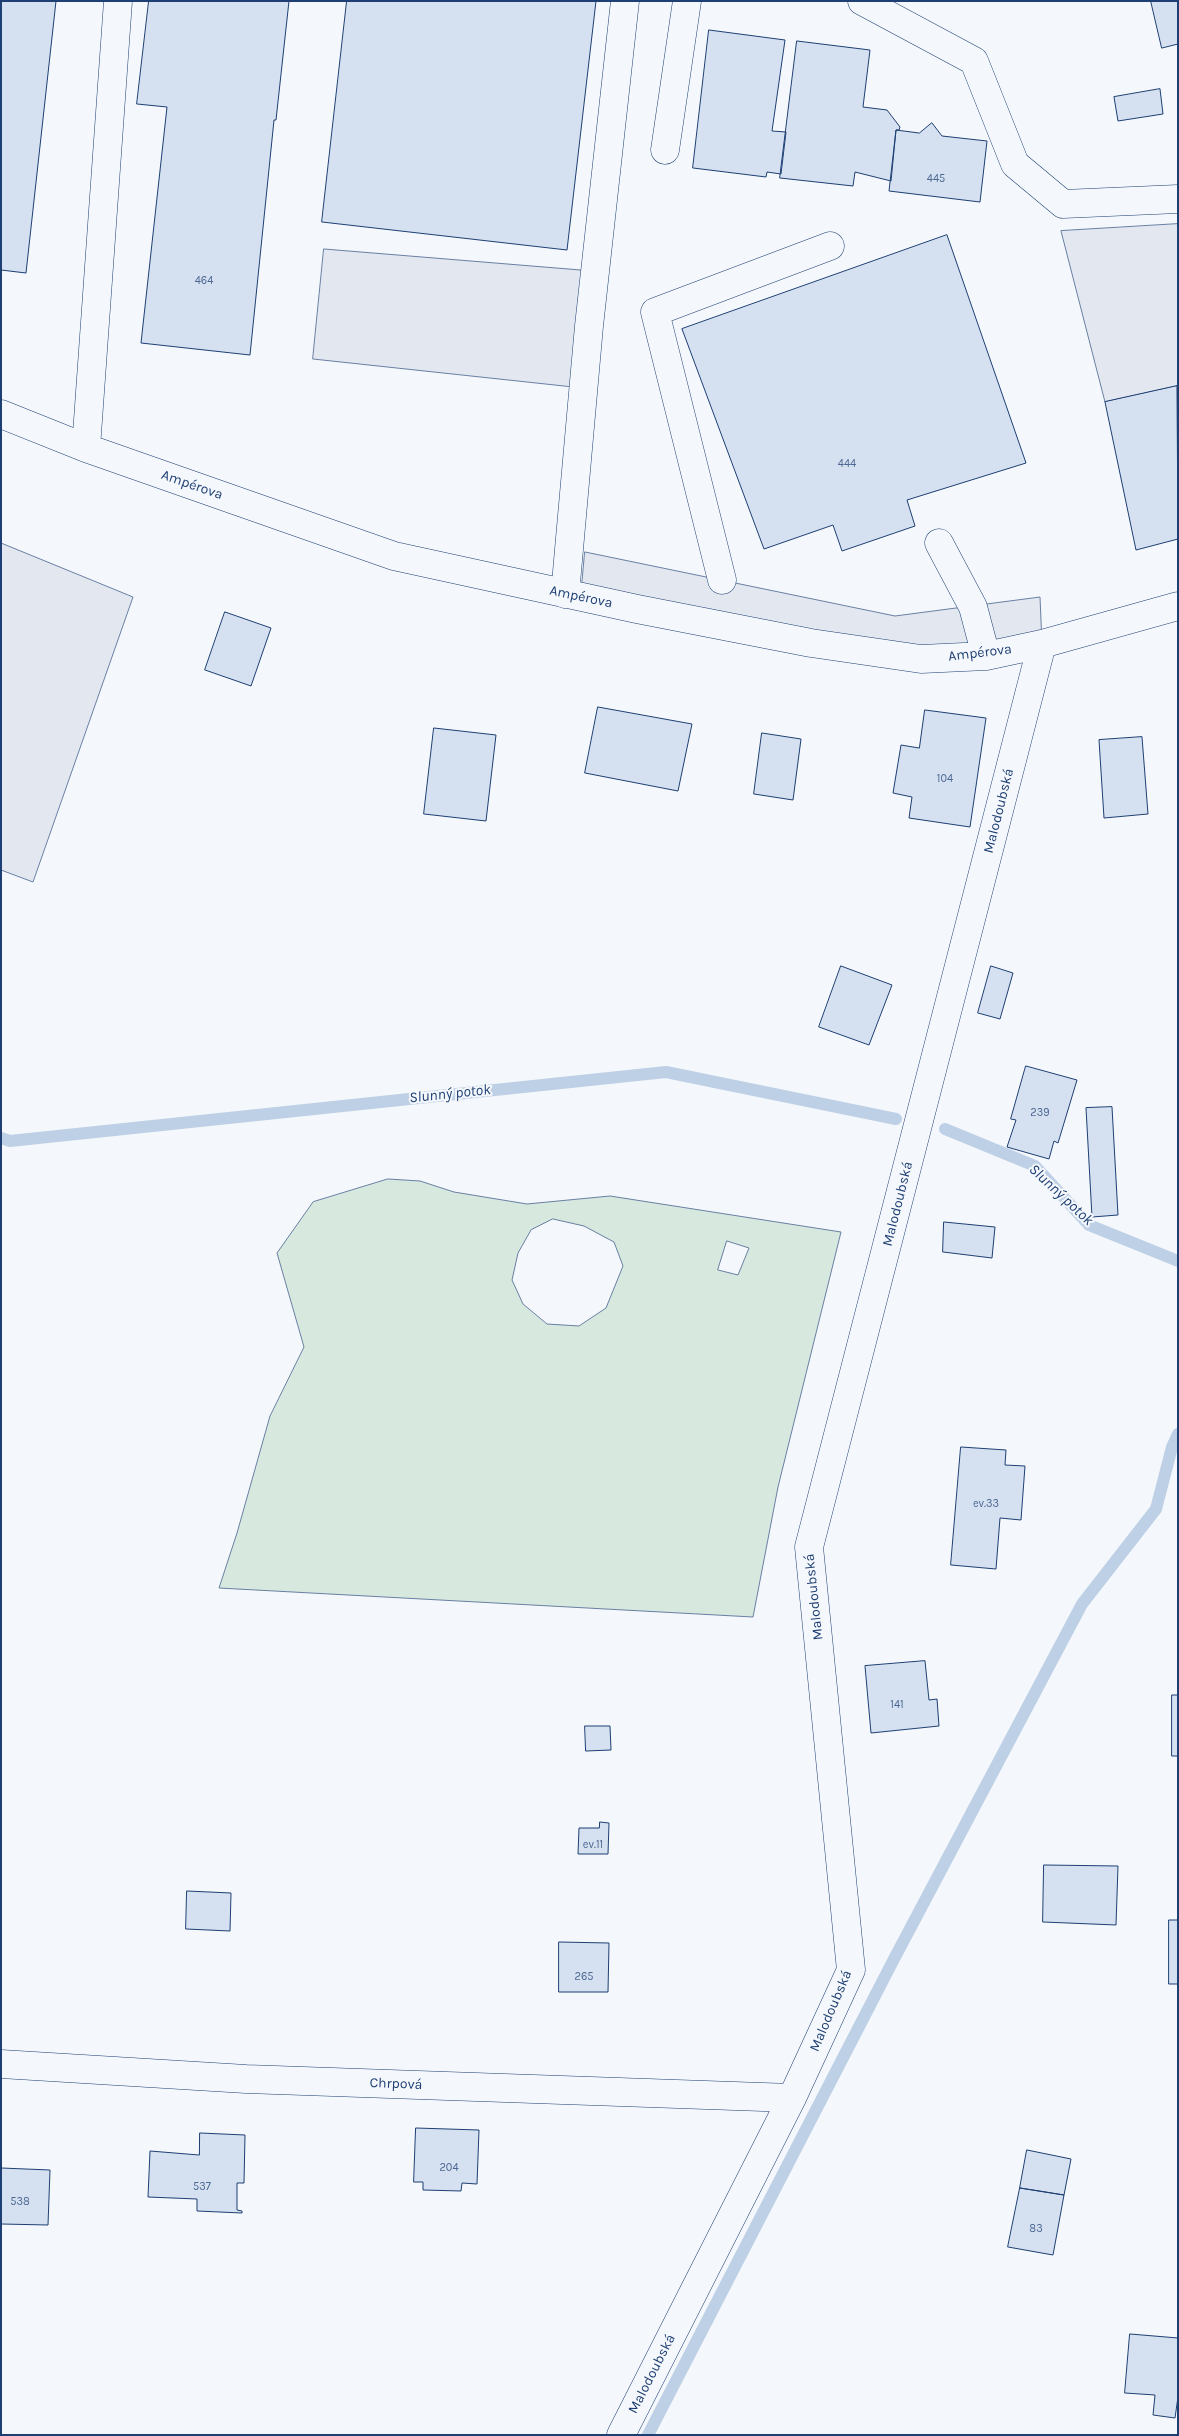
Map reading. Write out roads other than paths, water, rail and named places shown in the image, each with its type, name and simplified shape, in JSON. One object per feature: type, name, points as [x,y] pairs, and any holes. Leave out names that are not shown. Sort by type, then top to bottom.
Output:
[{"type":"street","points":[[86,448],[118,1]]},
{"type":"street","points":[[565,594],[590,326],[624,1]]},
{"type":"street","points":[[665,150],[687,1]]},
{"type":"street","points":[[862,1],[974,60],[1015,164],[1063,204],[1178,199]]},
{"type":"street","points":[[722,580],[655,312],[830,246]]},
{"type":"street","name":"Ampérova","points":[[1,414],[86,448],[394,556],[565,594],[811,643],[921,659],[986,656],[1042,644],[1178,606]]},
{"type":"street","points":[[939,543],[973,607],[986,656]]},
{"type":"street","name":"Malodoubská","points":[[621,2435],[792,2098],[851,1970],[809,1547],[1042,644]]},
{"type":"street","name":"Chrpová","points":[[1,2064],[246,2079],[792,2098]]},
{"type":"waterway","name":"Slunný potok","points":[[1,1138],[10,1141],[666,1072],[896,1119]]},
{"type":"waterway","name":"Slunný potok","points":[[945,1129],[1035,1166],[1089,1225],[1178,1261]]},
{"type":"waterway","points":[[648,2435],[894,1959],[1082,1604],[1156,1509],[1172,1447],[1178,1434]]}]
